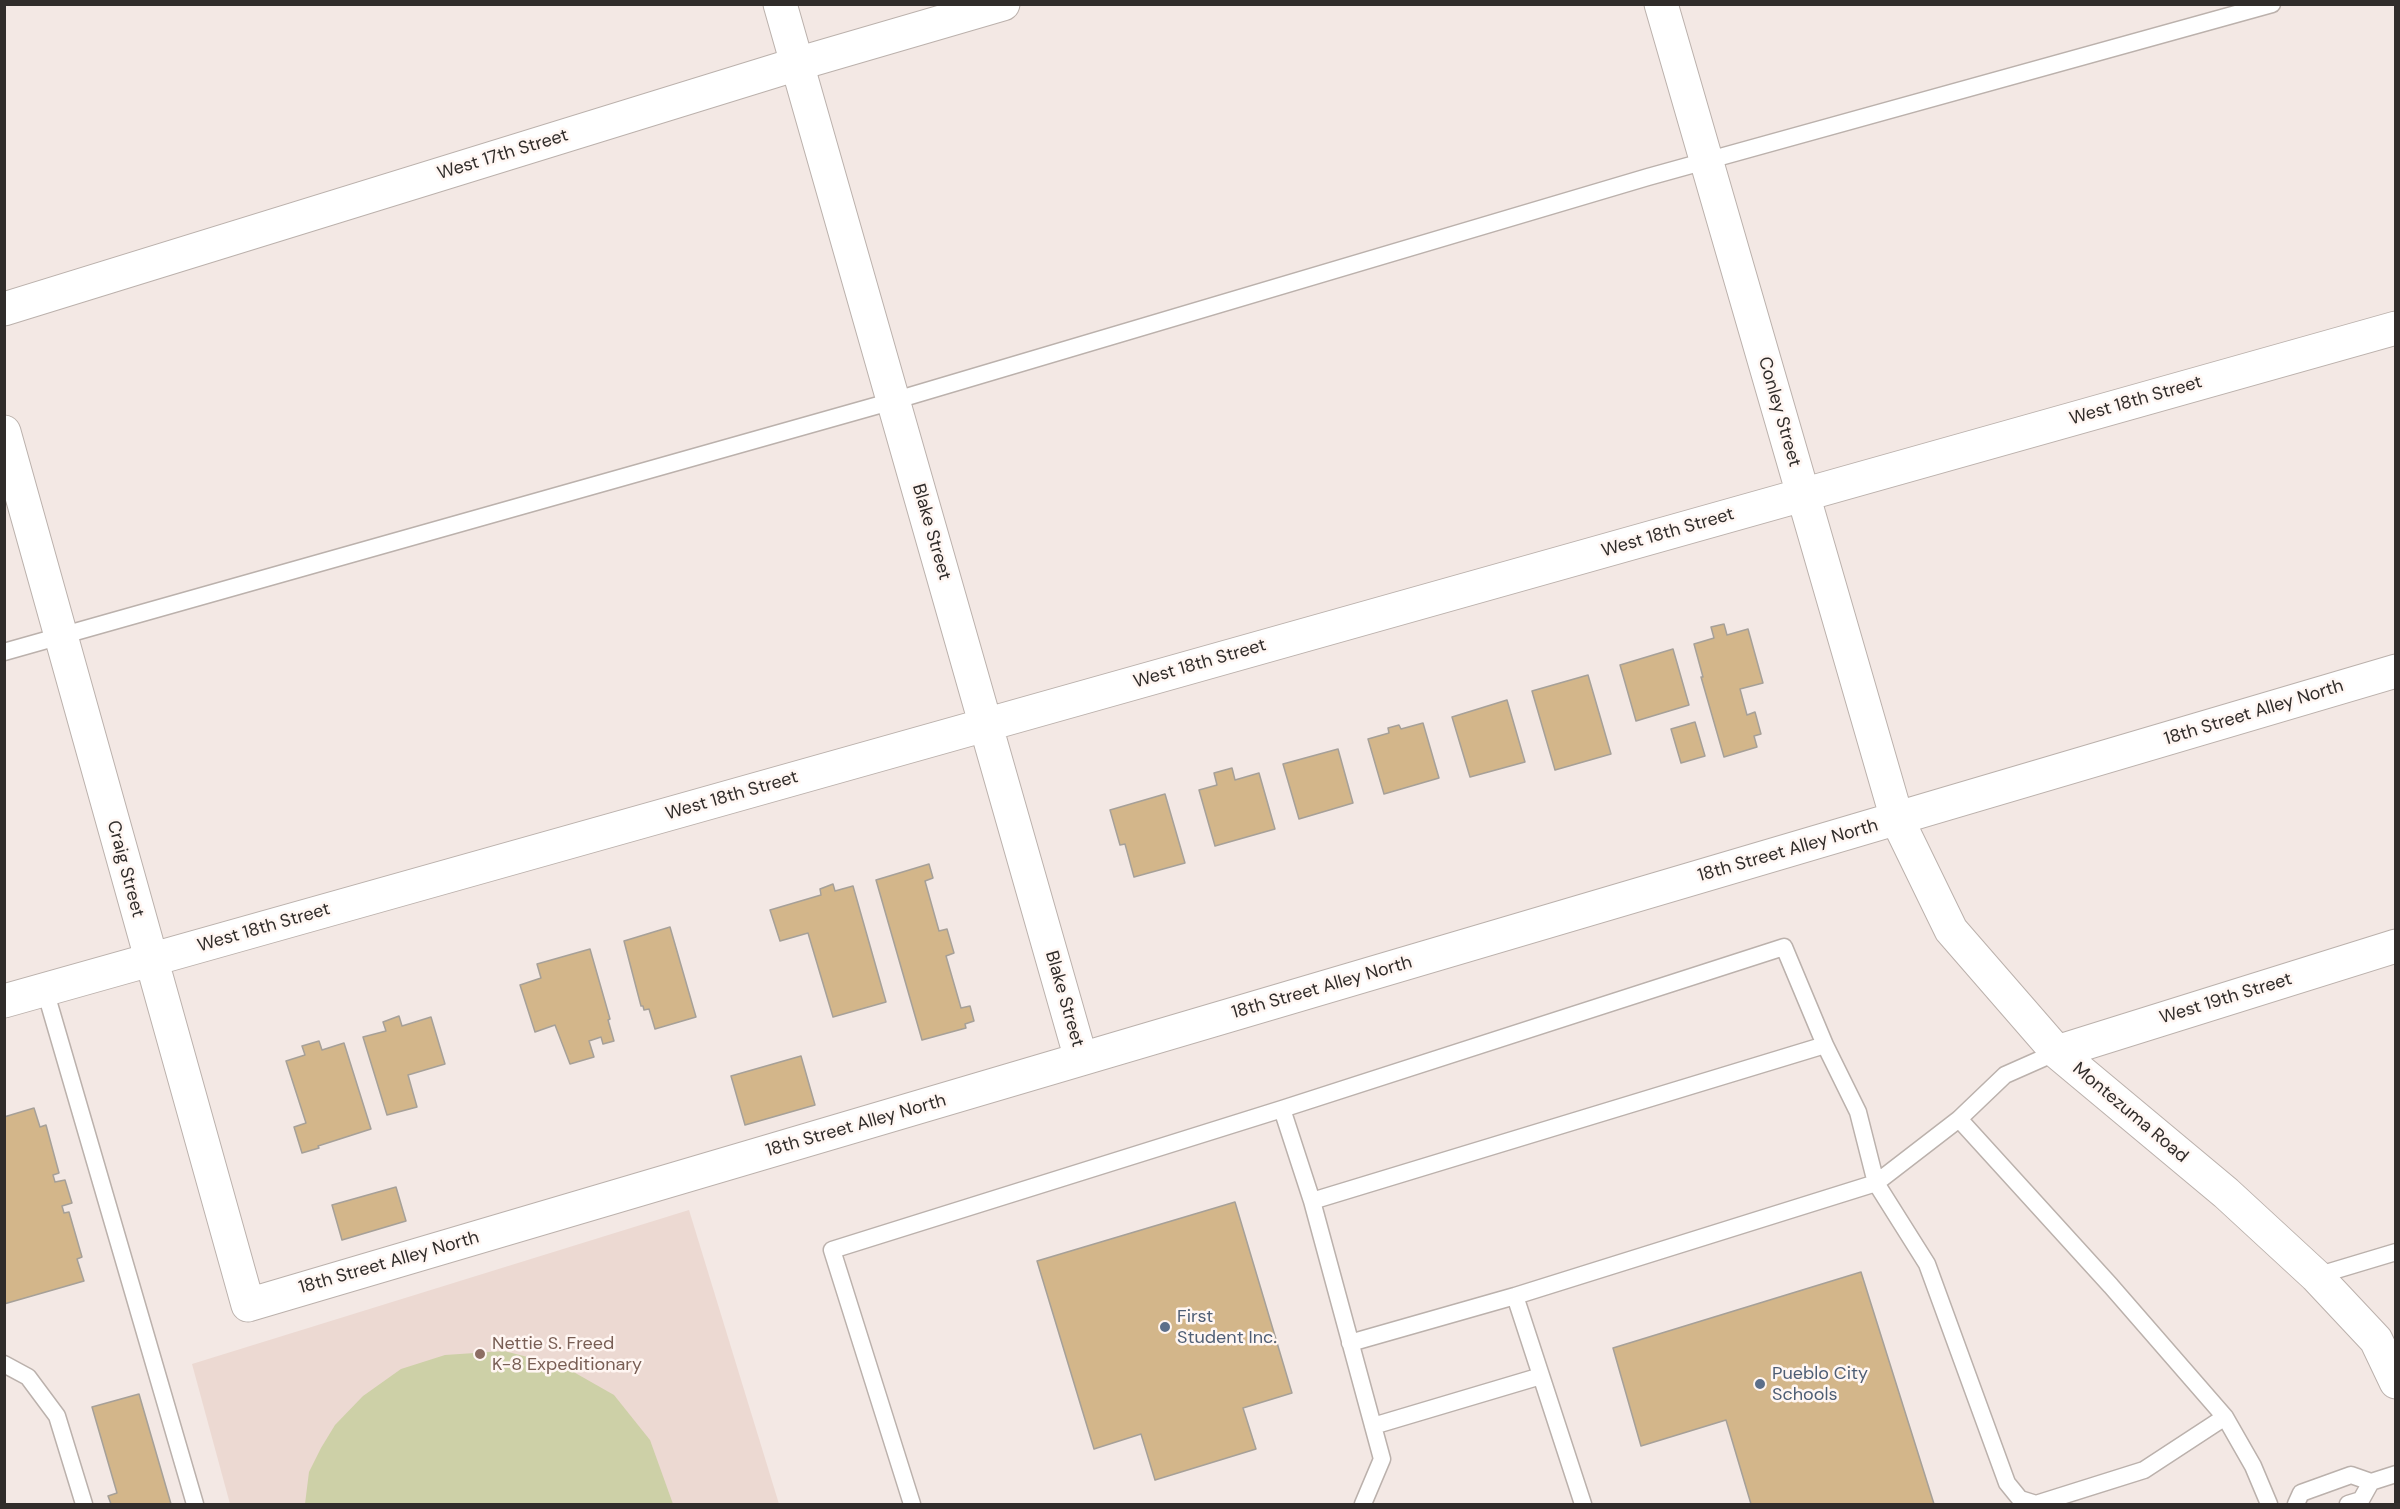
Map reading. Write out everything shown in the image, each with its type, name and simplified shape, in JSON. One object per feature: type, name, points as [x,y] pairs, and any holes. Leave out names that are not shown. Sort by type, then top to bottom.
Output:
[{"type":"street","name":"Blake Street","points":[[780,4],[1081,1059]]},
{"type":"street","name":"West 17th Street","points":[[4,309],[797,64],[1003,4]]},
{"type":"street","name":"Conley Street","points":[[1661,4],[1897,819]]},
{"type":"street","name":"West 18th Street","points":[[4,1001],[2396,328]]},
{"type":"street","name":"Craig Street","points":[[4,432],[248,1305]]},
{"type":"street","name":"18th Street Alley North","points":[[248,1305],[2396,671]]},
{"type":"street","name":"Montezuma Road","points":[[1897,819],[1951,930],[2057,1052],[2226,1193],[2316,1276],[2376,1340],[2396,1382]]},
{"type":"street","name":"West 19th Street","points":[[2057,1052],[2396,946]]},
{"type":"lane","points":[[4,652],[893,401],[1707,161],[2272,4]]},
{"type":"lane","points":[[912,1504],[832,1250],[1784,947],[1858,1112],[1876,1184],[1927,1264],[2007,1483],[2020,1499],[2037,1504],[2144,1470],[2225,1417]]},
{"type":"lane","points":[[45,990],[195,1504]]},
{"type":"lane","points":[[1312,1200],[1826,1045]]},
{"type":"lane","points":[[1350,1343],[1515,1296],[1876,1184],[1959,1119],[2006,1075],[2057,1052]]},
{"type":"lane","points":[[1282,1108],[1312,1200],[1382,1459],[1363,1504]]},
{"type":"lane","points":[[1959,1119],[2225,1417],[2253,1466],[2269,1504]]},
{"type":"lane","points":[[2316,1276],[2396,1252]]},
{"type":"lane","points":[[1515,1296],[1583,1504]]},
{"type":"lane","points":[[4,1364],[28,1377],[57,1416],[84,1504]]},
{"type":"lane","points":[[1373,1426],[1541,1376]]},
{"type":"lane","points":[[2295,1504],[2301,1493],[2351,1474],[2372,1482],[2396,1474]]},
{"type":"lane","points":[[2348,1504],[2361,1500],[2372,1482]]},
{"type":"shaded area","name":"Nettie S. Freed K-8 Expeditionary","points":[[689,1210],[779,1504],[230,1504],[192,1364]]},
{"type":"green space","points":[[504,1351],[563,1366],[614,1395],[650,1440],[673,1504],[305,1504],[309,1472],[321,1448],[335,1425],[363,1396],[401,1369],[445,1355]]},
{"type":"building","points":[[1724,624],[1727,635],[1748,629],[1763,683],[1740,689],[1747,715],[1755,712],[1761,734],[1754,736],[1757,747],[1724,757],[1694,644],[1714,638],[1711,627]]},
{"type":"building","points":[[1673,649],[1689,705],[1636,721],[1620,665]]},
{"type":"building","points":[[1588,675],[1611,754],[1555,770],[1532,691]]},
{"type":"building","points":[[1507,700],[1525,762],[1470,777],[1452,717]]},
{"type":"building","points":[[1695,722],[1705,756],[1681,763],[1671,729]]},
{"type":"building","points":[[1423,723],[1439,778],[1384,794],[1368,739],[1389,733],[1388,728],[1399,725],[1401,729]]},
{"type":"building","points":[[1338,749],[1353,803],[1299,819],[1283,764]]},
{"type":"building","points":[[1232,768],[1235,780],[1259,773],[1275,829],[1215,846],[1199,790],[1217,785],[1214,773]]},
{"type":"building","points":[[1165,794],[1185,863],[1134,877],[1125,844],[1120,845],[1110,810]]},
{"type":"building","points":[[929,864],[933,878],[925,881],[939,931],[947,929],[954,953],[946,956],[961,1008],[970,1006],[974,1021],[965,1024],[966,1028],[922,1040],[876,880]]},
{"type":"building","points":[[833,884],[835,891],[853,886],[886,1002],[833,1017],[808,933],[780,941],[770,910],[821,895],[820,889]]},
{"type":"building","points":[[670,927],[696,1017],[655,1029],[649,1009],[644,1010],[641,1006],[624,941]]},
{"type":"building","points":[[590,949],[614,1041],[603,1044],[601,1037],[589,1041],[594,1057],[570,1064],[555,1025],[535,1032],[520,985],[541,978],[537,964]]},
{"type":"building","points":[[399,1016],[402,1026],[431,1017],[445,1064],[408,1075],[417,1107],[387,1115],[363,1037],[386,1031],[383,1022]]},
{"type":"building","points":[[319,1041],[322,1050],[344,1043],[371,1129],[302,1153],[294,1127],[306,1123],[286,1061],[305,1055],[302,1046]]},
{"type":"building","points":[[801,1056],[815,1105],[745,1125],[731,1076]]},
{"type":"building","points":[[34,1108],[40,1127],[46,1125],[59,1173],[53,1175],[55,1182],[65,1180],[72,1203],[62,1206],[64,1213],[69,1212],[82,1257],[77,1259],[84,1281],[4,1304],[4,1117]]},
{"type":"building","points":[[396,1187],[406,1221],[342,1240],[332,1205]]},
{"type":"building","name":"First Student Inc.","points":[[1235,1202],[1292,1393],[1243,1408],[1256,1449],[1155,1480],[1141,1434],[1094,1449],[1037,1261]]},
{"type":"building","name":"Pueblo City Schools","points":[[1861,1272],[1934,1504],[1751,1504],[1726,1420],[1641,1446],[1613,1348]]},
{"type":"building","points":[[139,1394],[171,1504],[111,1504],[108,1496],[117,1493],[92,1407]]},
{"type":"place","name":"First Student Inc.","points":[[1165,1327]]},
{"type":"place","name":"Nettie S. Freed K-8 Expeditionary","points":[[480,1354]]},
{"type":"place","name":"Pueblo City Schools","points":[[1760,1384]]}]
